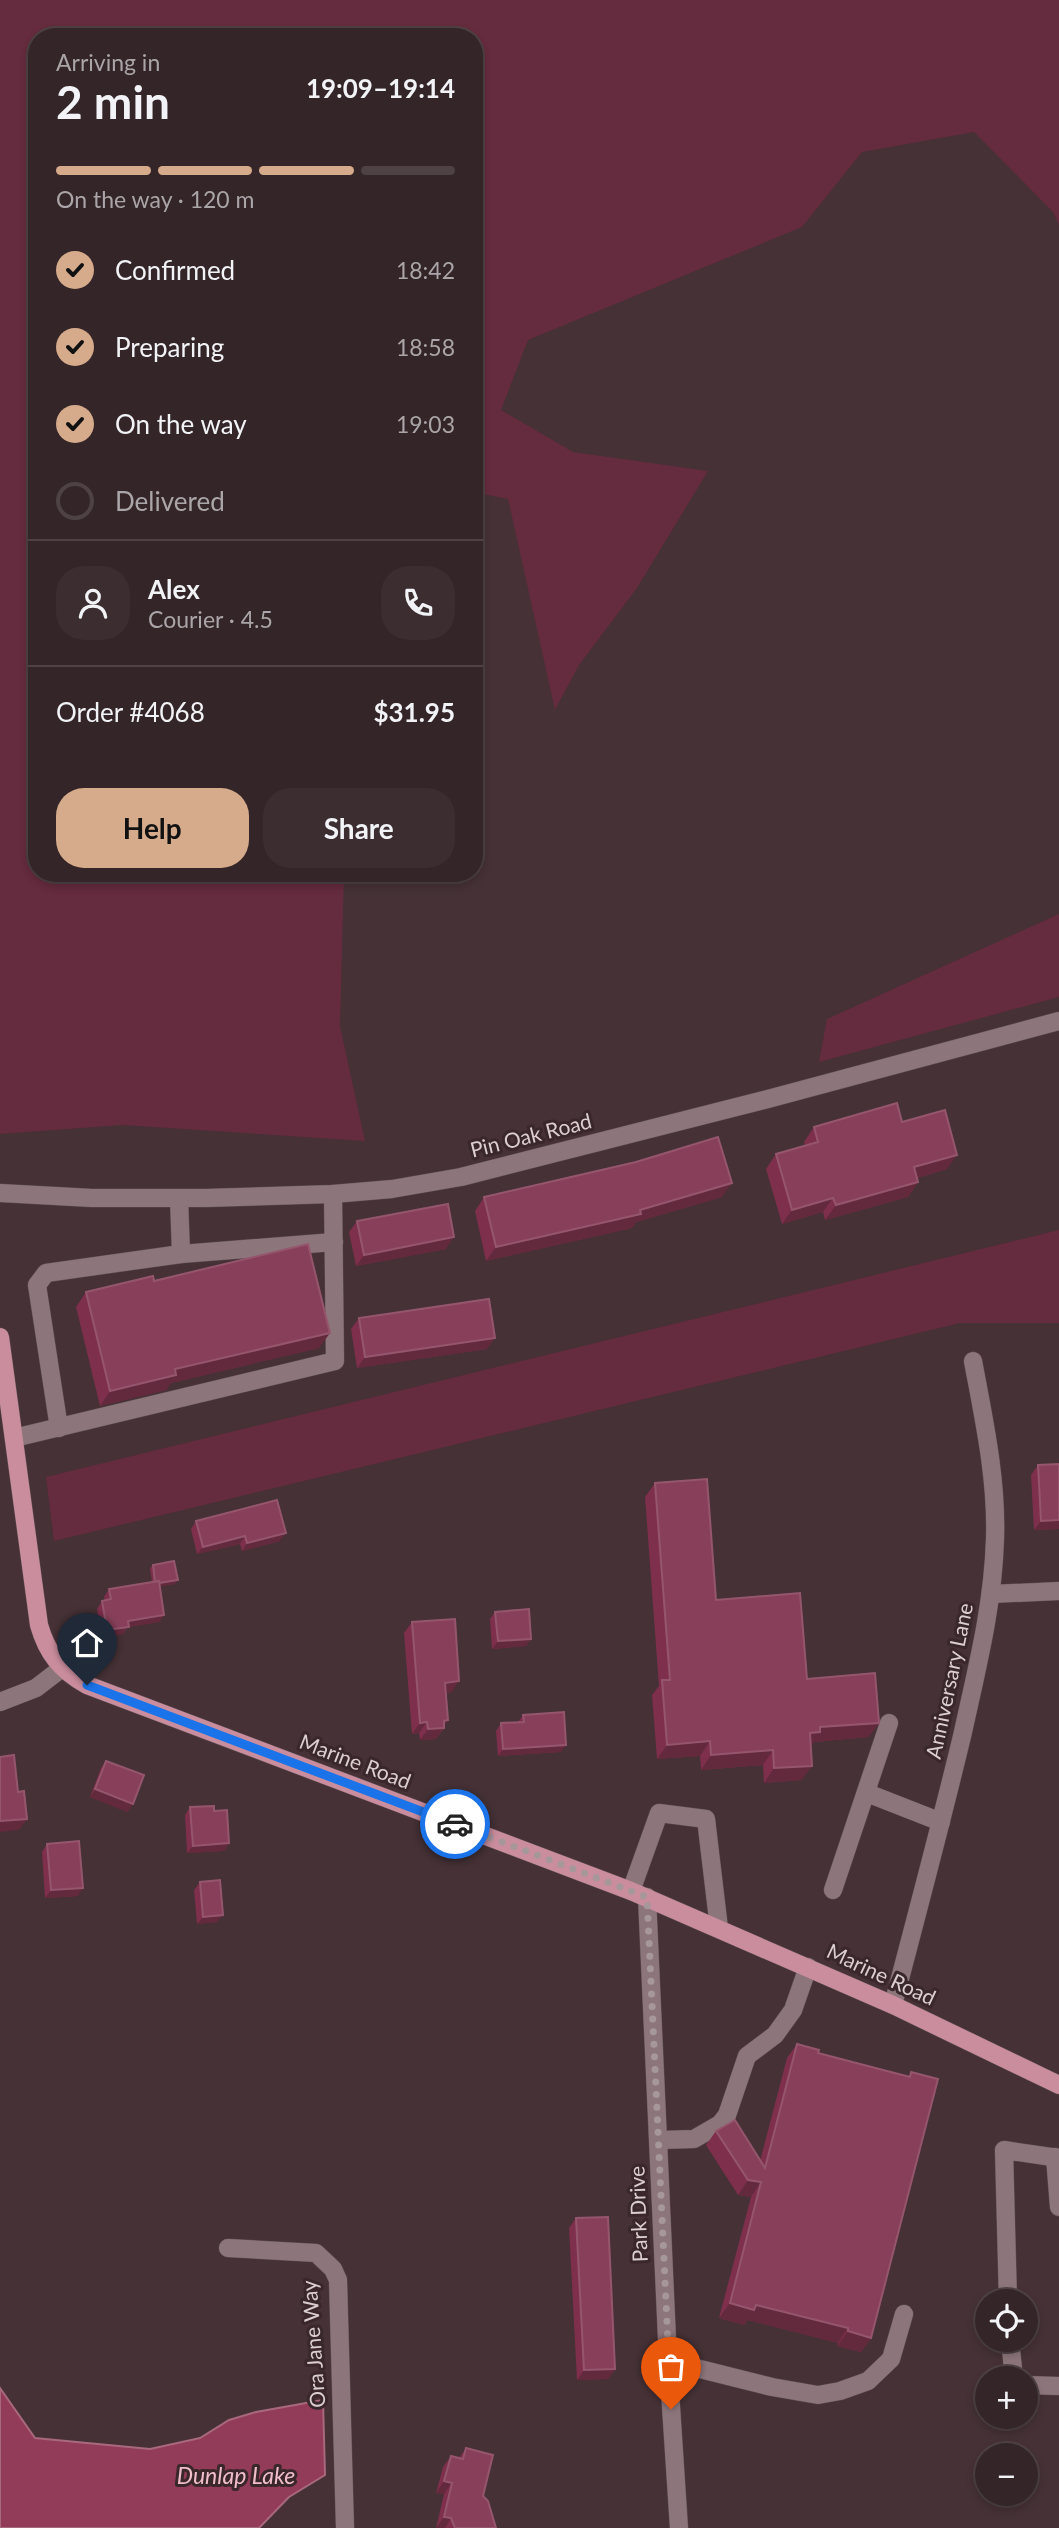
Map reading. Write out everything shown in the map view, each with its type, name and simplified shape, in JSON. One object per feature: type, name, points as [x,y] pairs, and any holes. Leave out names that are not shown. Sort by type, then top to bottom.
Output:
[{"type":"main road","name":"Marine Road","points":[[0,1337],[39,1625],[44,1644],[71,1677],[639,1894],[808,1966],[1059,2085]]},
{"type":"street","name":"Pin Oak Road","points":[[0,1194],[179,1198],[334,1194],[392,1189],[461,1177],[1059,1021]]},
{"type":"street","points":[[14,1438],[335,1361],[334,1194]]},
{"type":"street","points":[[179,1198],[181,1254]]},
{"type":"street","points":[[60,1428],[37,1284],[46,1273],[181,1254],[334,1242]]},
{"type":"street","name":"Anniversary Lane","points":[[893,2005],[941,1822],[984,1638],[991,1594],[995,1538],[993,1485],[973,1361]]},
{"type":"street","points":[[991,1594],[1059,1591]]},
{"type":"street","points":[[0,1702],[36,1688],[62,1668]]},
{"type":"street","points":[[833,1890],[889,1723]]},
{"type":"street","points":[[867,1793],[941,1822]]},
{"type":"street","points":[[639,1894],[659,1813],[706,1819],[719,1928]]},
{"type":"street","name":"Park Drive","points":[[639,1894],[659,2140],[678,2528]]},
{"type":"street","points":[[659,2140],[694,2139],[720,2123],[727,2115],[747,2056],[775,2035],[793,2010],[808,1966]]},
{"type":"street","points":[[1008,2289],[1004,2150],[1057,2157],[1059,2207]]},
{"type":"street","name":"Ora Jane Way","points":[[228,2248],[316,2253],[333,2269],[338,2280],[345,2528]]},
{"type":"street","points":[[668,2361],[772,2388],[818,2395],[840,2391],[868,2381],[891,2359],[904,2314]]},
{"type":"street","points":[[1038,2385],[1059,2386]]},
{"type":"shaded area","points":[[0,0],[1059,0],[1059,225],[1053,212],[974,132],[862,152],[802,227],[528,340],[501,410],[573,452],[708,471],[637,588],[579,665],[555,710],[508,499],[483,494],[483,28],[28,28],[28,882],[344,882],[340,1026],[365,1141],[122,1125],[0,1134]]},
{"type":"shaded area","points":[[1059,914],[1059,997],[819,1062],[827,1019]]},
{"type":"shaded area","points":[[1059,1230],[1059,1323],[960,1323],[54,1541],[46,1477]]},
{"type":"water","name":"Dunlap Lake","points":[[0,2388],[35,2438],[150,2449],[200,2438],[229,2420],[256,2412],[323,2400],[325,2475],[289,2497],[259,2528],[0,2528]]},
{"type":"building","points":[[897,1103],[902,1122],[945,1110],[957,1155],[914,1167],[918,1182],[836,1205],[833,1198],[792,1210],[776,1154],[818,1142],[814,1127]]},
{"type":"building","points":[[718,1137],[732,1183],[640,1210],[641,1214],[496,1247],[484,1197],[636,1162]]},
{"type":"building","points":[[448,1204],[454,1237],[364,1255],[357,1221]]},
{"type":"building","points":[[308,1244],[330,1333],[175,1369],[176,1375],[110,1391],[86,1292],[153,1276],[154,1281]]},
{"type":"building","points":[[489,1299],[495,1338],[365,1357],[359,1318]]},
{"type":"building","points":[[1059,1464],[1059,1520],[1041,1521],[1038,1465]]},
{"type":"building","points":[[707,1479],[716,1600],[800,1593],[807,1679],[875,1673],[879,1723],[820,1727],[820,1732],[810,1733],[812,1766],[774,1768],[773,1750],[711,1755],[710,1741],[667,1745],[662,1680],[670,1680],[655,1483]]},
{"type":"building","points":[[277,1500],[286,1533],[247,1543],[245,1536],[203,1547],[196,1521]]},
{"type":"building","points":[[174,1561],[178,1580],[155,1582],[153,1565]]},
{"type":"building","points":[[159,1581],[164,1615],[128,1621],[129,1627],[107,1630],[102,1601],[111,1599],[109,1589]]},
{"type":"building","points":[[529,1609],[531,1639],[498,1641],[495,1612]]},
{"type":"building","points":[[455,1619],[459,1681],[445,1683],[448,1720],[444,1721],[444,1728],[428,1729],[427,1722],[420,1723],[412,1622]]},
{"type":"building","points":[[564,1712],[566,1745],[503,1749],[501,1723],[524,1722],[523,1715]]},
{"type":"building","points":[[14,1755],[18,1792],[24,1791],[27,1819],[0,1821],[0,1757]]},
{"type":"building","points":[[106,1761],[144,1775],[133,1804],[95,1789]]},
{"type":"building","points":[[214,1806],[214,1811],[227,1810],[229,1843],[193,1846],[190,1807]]},
{"type":"building","points":[[79,1841],[83,1888],[51,1890],[47,1844]]},
{"type":"building","points":[[220,1880],[223,1915],[203,1917],[200,1882]]},
{"type":"building","points":[[797,2044],[819,2050],[818,2053],[910,2077],[911,2072],[938,2079],[871,2338],[848,2331],[848,2328],[756,2305],[754,2310],[730,2303],[761,2182],[748,2180],[716,2131],[735,2120],[765,2168]]},
{"type":"building","points":[[608,2217],[615,2369],[584,2370],[576,2218]]},
{"type":"building","points":[[466,2448],[493,2455],[483,2496],[488,2501],[496,2528],[455,2528],[451,2518],[444,2517],[452,2483],[444,2481],[451,2456],[463,2459]]},
{"type":"way so far","points":[[455,1824],[647,1897],[671,2409]]},
{"type":"route","points":[[87,1685],[455,1824]]}]
